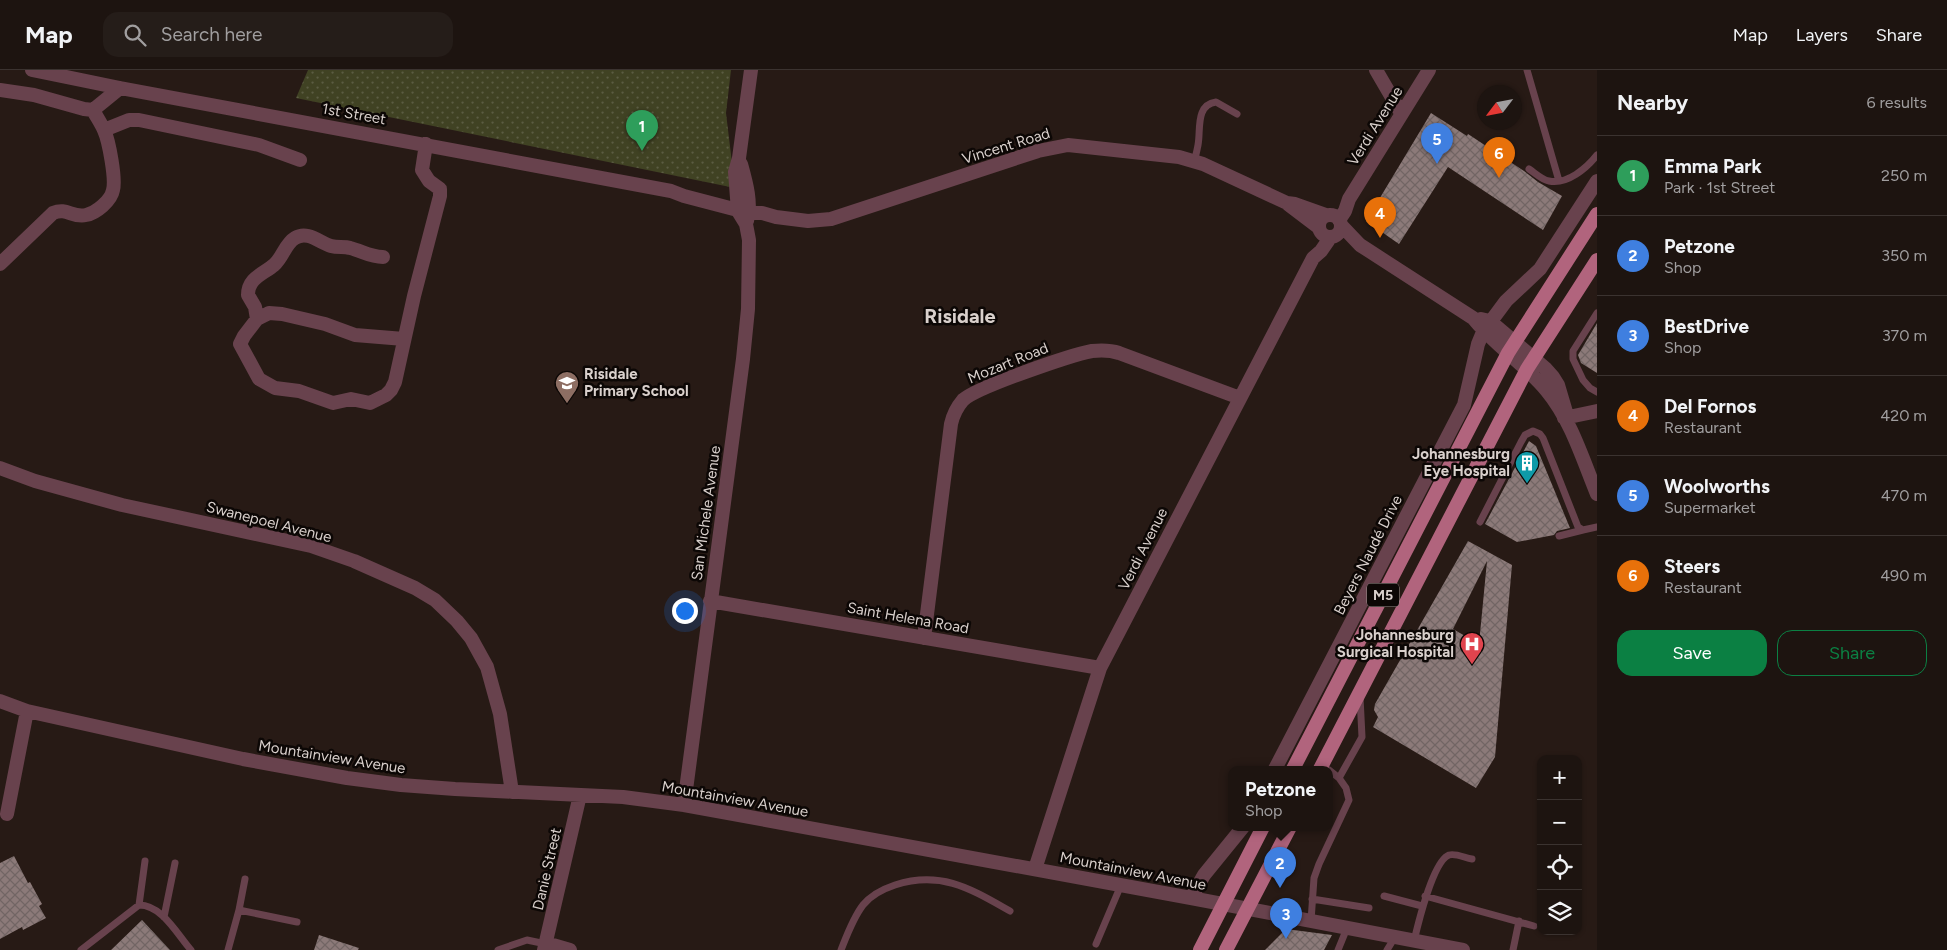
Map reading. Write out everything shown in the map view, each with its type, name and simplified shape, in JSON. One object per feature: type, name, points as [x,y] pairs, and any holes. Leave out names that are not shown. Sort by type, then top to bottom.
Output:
[{"type":"main road","name":"Beyers Naudé Drive","points":[[1294,766],[1511,348],[1597,214]]},
{"type":"main road","name":"M5","points":[[1326,766],[1360,692],[1530,364],[1597,260]]},
{"type":"main road","points":[[1200,950],[1261,831]]},
{"type":"main road","points":[[1226,950],[1288,831]]},
{"type":"street","name":"1st Street","points":[[32,70],[671,190],[684,196],[747,211]]},
{"type":"street","name":"San Michele Avenue","points":[[684,806],[748,308],[749,240],[747,211],[739,158],[751,70]]},
{"type":"street","points":[[1376,70],[1401,112]]},
{"type":"street","name":"Verdi Avenue","points":[[1334,218],[1340,205],[1348,199],[1429,70]]},
{"type":"street","points":[[0,90],[34,95],[84,110],[93,110],[120,88]]},
{"type":"street","points":[[0,264],[53,213],[64,210],[73,215],[87,215],[108,201],[114,190],[108,145],[104,130],[93,110]]},
{"type":"street","points":[[104,130],[129,120],[139,120],[259,145],[300,160]]},
{"type":"street","points":[[404,339],[355,335],[325,324],[276,313],[263,314],[256,319],[240,344],[259,379],[275,388],[298,391],[333,402],[356,399],[370,402],[391,390],[395,382],[441,191],[429,181],[422,170],[426,144]]},
{"type":"street","name":"Vincent Road","points":[[747,211],[794,219],[821,221],[831,219],[1038,151],[1068,145],[1163,154],[1194,161],[1287,203],[1334,218],[1360,245],[1487,327]]},
{"type":"street","name":"Beyers Naudé Drive","points":[[1277,766],[1464,404],[1478,344],[1487,327],[1506,301],[1540,269],[1597,181]]},
{"type":"street","name":"Vincent Road","points":[[1287,203],[1325,234],[1360,245]]},
{"type":"street","points":[[1322,218],[1334,218],[1338,234],[1325,234],[1322,218]]},
{"type":"street","name":"Verdi Avenue","points":[[1035,869],[1100,668],[1313,258],[1321,251],[1325,234]]},
{"type":"street","points":[[256,319],[255,308],[248,295],[252,282],[276,263],[290,242],[297,237],[302,235],[332,247],[351,248],[370,256],[383,257]]},
{"type":"street","points":[[1487,327],[1530,364],[1545,368],[1558,384],[1566,419],[1597,494]]},
{"type":"street","name":"Mozart Road","points":[[924,638],[951,424],[953,416],[964,400],[984,388],[1079,354],[1099,350],[1119,353],[1240,398]]},
{"type":"street","points":[[1566,419],[1597,411]]},
{"type":"street","name":"Swanepoel Avenue","points":[[0,468],[59,488],[122,505],[311,546],[415,588],[435,600],[457,621],[471,638],[487,667],[500,714],[512,792]]},
{"type":"street","name":"Saint Helena Road","points":[[710,601],[1100,668]]},
{"type":"street","name":"Mountainview Avenue","points":[[0,701],[27,711],[309,772],[401,785],[623,797],[684,806],[1035,869],[1121,886],[1162,898],[1191,898],[1463,950]]},
{"type":"street","points":[[7,814],[27,711]]},
{"type":"street","name":"Danie Street","points":[[545,946],[580,795]]},
{"type":"street","points":[[1191,898],[1204,875],[1240,831]]},
{"type":"street","points":[[545,946],[570,950]]},
{"type":"lane","points":[[1527,70],[1558,181]]},
{"type":"lane","points":[[1194,161],[1198,145],[1199,121],[1207,105],[1216,102],[1237,114]]},
{"type":"lane","points":[[1529,169],[1550,182],[1558,181],[1569,178],[1577,173],[1597,156]]},
{"type":"lane","points":[[1597,313],[1573,351],[1573,359],[1583,380],[1590,388],[1597,392]]},
{"type":"lane","points":[[1480,522],[1525,435],[1533,431],[1540,434],[1543,438],[1576,524],[1583,530]]},
{"type":"lane","points":[[1559,536],[1597,527]]},
{"type":"lane","points":[[1340,778],[1362,737],[1360,692]]},
{"type":"lane","points":[[1311,920],[1314,878],[1349,800],[1346,788],[1340,778],[1333,773]]},
{"type":"lane","points":[[1414,941],[1422,906],[1442,860],[1453,854],[1472,859]]},
{"type":"lane","points":[[138,905],[145,861]]},
{"type":"lane","points":[[164,917],[175,863]]},
{"type":"lane","points":[[841,950],[856,916],[867,900],[889,887],[907,881],[922,878],[958,884],[1010,912]]},
{"type":"lane","points":[[228,950],[245,879]]},
{"type":"lane","points":[[1096,944],[1121,886]]},
{"type":"lane","points":[[1384,896],[1422,906]]},
{"type":"lane","points":[[1426,896],[1534,926]]},
{"type":"lane","points":[[1312,899],[1369,908]]},
{"type":"lane","points":[[81,950],[138,905],[148,905],[164,917],[190,950]]},
{"type":"lane","points":[[239,910],[297,922]]},
{"type":"lane","points":[[1513,950],[1519,922]]},
{"type":"lane","points":[[1338,950],[1347,927]]},
{"type":"lane","points":[[1386,950],[1394,937]]},
{"type":"lane","points":[[498,950],[527,940],[545,946]]},
{"type":"green space","points":[[308,70],[731,70],[726,113],[735,188],[296,98]]},
{"type":"building","points":[[1431,113],[1467,136],[1468,134],[1538,182],[1562,196],[1543,230],[1448,167],[1399,244],[1366,221]]},
{"type":"building","points":[[1597,323],[1597,373],[1581,363],[1578,355]]},
{"type":"building","name":"Johannesburg Eye Hospital","points":[[1529,441],[1536,446],[1570,528],[1557,531],[1554,535],[1517,542],[1485,524]]},
{"type":"building","name":"Johannesburg Surgical Hospital","points":[[1468,541],[1512,565],[1495,757],[1476,788],[1373,727],[1378,717],[1374,710],[1375,704]],"holes":[[[1487,561],[1479,644],[1453,629]]]},
{"type":"building","points":[[14,856],[28,883],[30,882],[42,904],[39,906],[46,918],[23,930],[22,927],[0,939],[0,863]]},
{"type":"building","points":[[142,920],[170,950],[111,950]]},
{"type":"building","points":[[1286,929],[1332,935],[1324,950],[1265,950]]},
{"type":"building","points":[[319,935],[359,948],[358,950],[314,950]]},
{"type":"place","name":"Emma Park","points":[[642,151]]},
{"type":"place","name":"Woolworths","points":[[1437,164]]},
{"type":"place","name":"Steers","points":[[1499,178]]},
{"type":"place","name":"Del Fornos","points":[[1380,238]]},
{"type":"place","name":"Risidale Primary School","points":[[567,404]]},
{"type":"place","name":"Johannesburg Eye Hospital","points":[[1527,484]]},
{"type":"place","name":"Johannesburg Surgical Hospital","points":[[1472,665]]},
{"type":"place","name":"Petzone","points":[[1280,888]]},
{"type":"place","name":"BestDrive","points":[[1286,939]]},
{"type":"district","name":"Risidale","points":[[960,316]]}]
